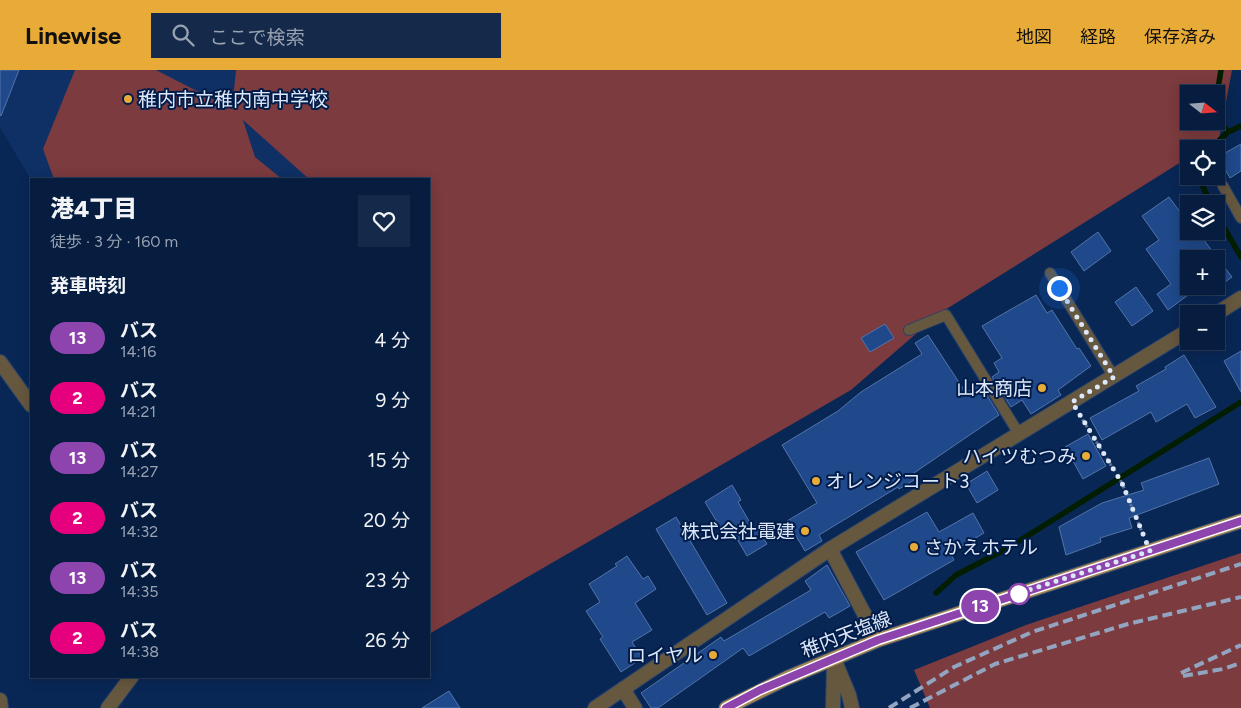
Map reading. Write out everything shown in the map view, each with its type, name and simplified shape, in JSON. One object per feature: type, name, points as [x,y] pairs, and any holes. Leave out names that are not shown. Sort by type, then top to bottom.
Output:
[{"type":"main road","name":"稚内天塩線","points":[[726,708],[755,692],[878,640],[1241,521]]},
{"type":"street","points":[[1225,308],[1241,298]]},
{"type":"street","points":[[595,708],[830,549],[1180,336]]},
{"type":"street","points":[[0,362],[30,404]]},
{"type":"street","points":[[830,549],[878,640]]},
{"type":"street","points":[[833,708],[834,659]]},
{"type":"street","points":[[834,659],[849,695],[852,708]]},
{"type":"street","points":[[108,708],[130,678]]},
{"type":"street","points":[[623,689],[636,708]]},
{"type":"street","points":[[0,700],[1,708]]},
{"type":"lane","points":[[1223,186],[1241,218]]},
{"type":"lane","points":[[1050,273],[1114,377]]},
{"type":"lane","points":[[909,330],[946,316],[1019,434]]},
{"type":"path","points":[[1072,402],[1122,483],[1150,551]]},
{"type":"shaded area","name":"稚内市立稚内南中学校","points":[[0,70],[254,70],[313,178],[30,178],[0,127]]},
{"type":"shaded area","points":[[75,70],[156,70],[232,109],[236,70],[1232,70],[1225,107],[1225,85],[1180,85],[1180,130],[1221,130],[1219,139],[1180,140],[1180,163],[940,313],[851,390],[430,633],[430,178],[308,178],[243,120],[255,157],[281,178],[54,178],[43,149]]},
{"type":"shaded area","points":[[1241,553],[1241,708],[930,708],[914,670],[1026,625]]},
{"type":"building","points":[[0,70],[19,70],[1,116],[0,115]]},
{"type":"building","points":[[1241,144],[1241,171],[1230,178],[1225,169],[1225,153]]},
{"type":"building","points":[[1169,197],[1180,212],[1180,240],[1204,240],[1211,250],[1180,250],[1180,295],[1188,295],[1168,310],[1157,294],[1171,284],[1146,249],[1159,240],[1142,216]]},
{"type":"building","points":[[1098,232],[1111,251],[1084,271],[1071,252]]},
{"type":"building","points":[[1225,268],[1232,277],[1225,282]]},
{"type":"building","points":[[1136,287],[1153,311],[1132,326],[1115,302]]},
{"type":"building","points":[[1036,295],[1047,313],[1052,310],[1077,349],[1079,348],[1091,366],[1058,390],[1061,395],[1031,414],[1022,400],[1011,407],[992,377],[999,372],[994,363],[1002,358],[982,326]]},
{"type":"building","points":[[885,324],[894,338],[870,352],[861,338]]},
{"type":"building","points":[[928,335],[966,393],[980,384],[999,415],[911,475],[914,480],[899,489],[898,487],[819,535],[822,541],[805,551],[787,521],[817,503],[782,445],[838,411],[861,392],[922,354],[915,343]]},
{"type":"building","points":[[1241,351],[1241,392],[1224,361]]},
{"type":"building","points":[[1184,355],[1216,407],[1195,418],[1187,404],[1156,422],[1151,412],[1102,440],[1090,418],[1139,391],[1136,386],[1166,369],[1165,367]]},
{"type":"building","name":"ハイツむつみ","points":[[1088,434],[1106,466],[1083,479],[1065,447]]},
{"type":"building","points":[[1209,458],[1219,484],[1129,518],[1132,528],[1100,538],[1101,542],[1066,555],[1059,527],[1102,503],[1144,490],[1141,483]]},
{"type":"building","points":[[987,471],[998,490],[977,503],[966,484]]},
{"type":"building","points":[[732,485],[741,500],[738,502],[753,528],[756,526],[767,544],[747,556],[733,532],[726,537],[705,502]]},
{"type":"building","points":[[927,512],[939,532],[973,513],[984,533],[950,553],[954,560],[884,600],[856,552]]},
{"type":"building","points":[[676,517],[727,603],[707,615],[656,529]]},
{"type":"building","points":[[627,556],[643,579],[648,576],[656,589],[635,603],[652,630],[632,642],[642,658],[621,672],[600,639],[603,637],[586,611],[600,602],[589,584],[617,566],[615,564]]},
{"type":"building","points":[[827,565],[850,606],[829,618],[825,612],[749,656],[743,648],[658,708],[651,708],[641,693],[721,637],[724,641],[811,590],[805,581]]},
{"type":"building","points":[[449,691],[460,708],[422,708]]},
{"type":"waterway","points":[[1219,85],[1221,70]]},
{"type":"waterway","points":[[1228,132],[1241,126]]},
{"type":"waterway","points":[[1220,140],[1228,132],[1225,128]]},
{"type":"waterway","points":[[1202,185],[1207,195]]},
{"type":"waterway","points":[[1225,229],[1241,257]]},
{"type":"waterway","points":[[936,593],[956,575],[1008,548],[1241,402]]},
{"type":"railway","points":[[889,708],[954,667],[1032,632],[1241,564]]},
{"type":"railway","points":[[910,708],[995,664],[1128,624],[1241,597]]},
{"type":"railway","points":[[1181,673],[1241,645]]},
{"type":"railway","points":[[1183,676],[1223,669],[1241,663]]},
{"type":"bus line","name":"13","points":[[726,708],[747,696],[804,670],[878,640],[1241,521]]},
{"type":"place","name":"稚内市立稚内南中学校","points":[[128,99]]},
{"type":"place","name":"山本商店","points":[[1042,388]]},
{"type":"place","name":"ハイツむつみ","points":[[1086,456]]},
{"type":"place","name":"オレンジコート3","points":[[816,481]]},
{"type":"place","name":"株式会社電建","points":[[805,531]]},
{"type":"place","name":"さかえホテル","points":[[914,547]]},
{"type":"place","name":"ロイヤル","points":[[713,655]]},
{"type":"route","points":[[1019,594],[1016,594],[1150,551],[1122,483],[1072,402],[1114,377],[1059,288]]}]
